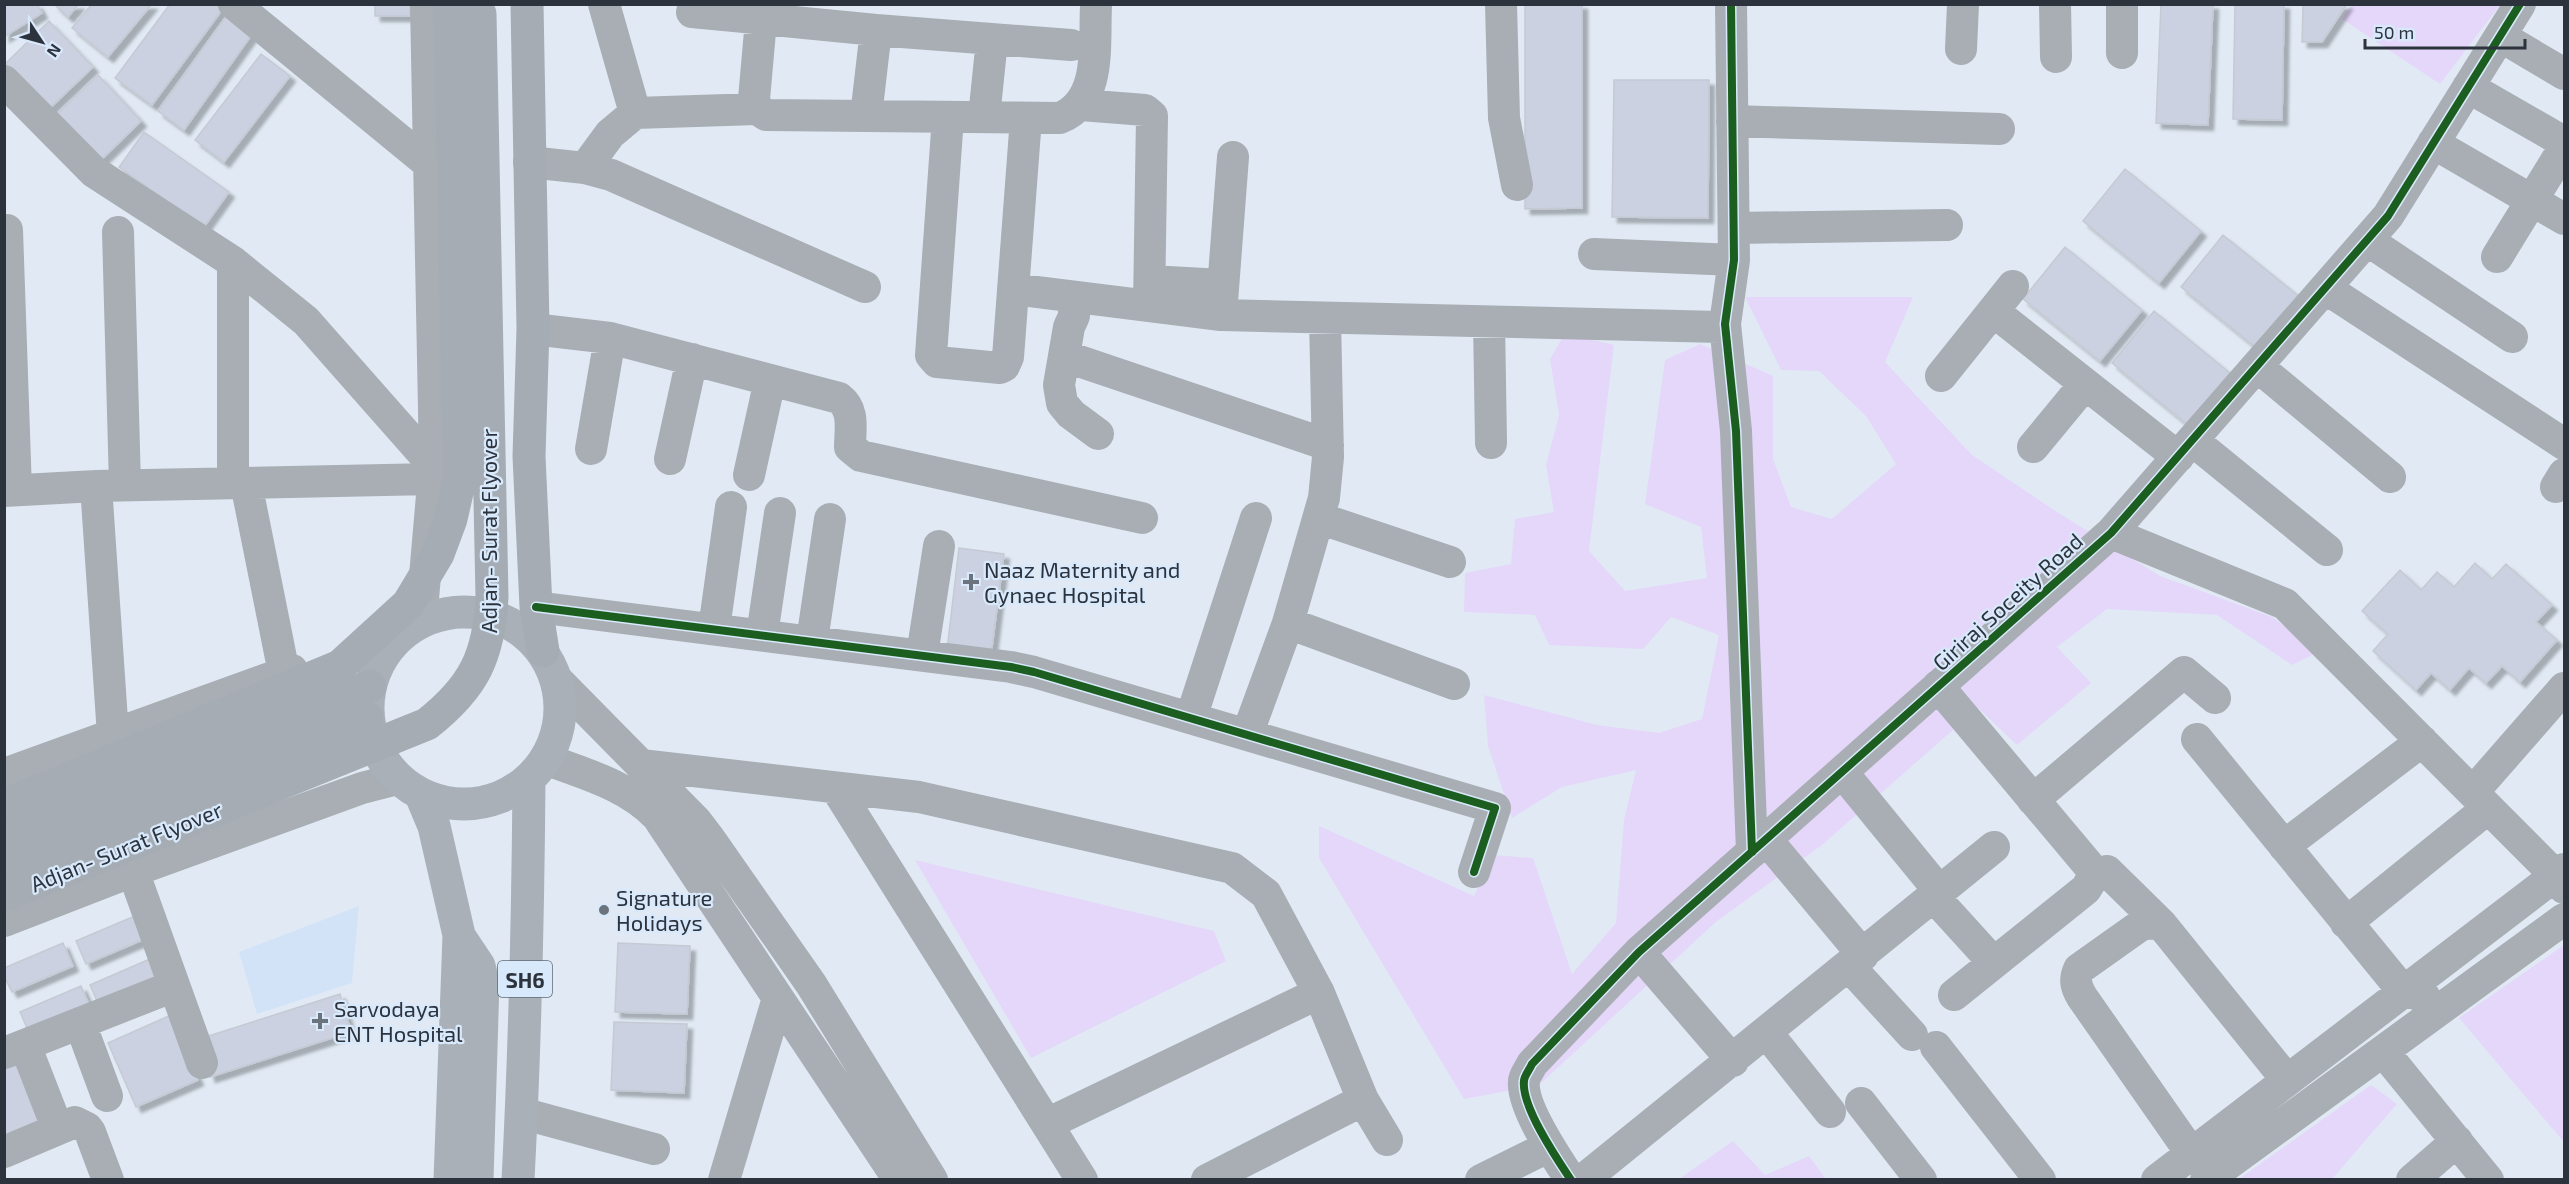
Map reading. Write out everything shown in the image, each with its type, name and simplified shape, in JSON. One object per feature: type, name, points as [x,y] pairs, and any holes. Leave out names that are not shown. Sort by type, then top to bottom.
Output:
[{"type":"highway","points":[[527,4],[533,329],[529,456],[536,607],[549,665]]},
{"type":"highway","name":"Adjan- Surat Flyover","points":[[4,806],[340,666],[408,604],[438,554],[451,519],[460,479],[471,8]]},
{"type":"highway","name":"Adjan- Surat Flyover","points":[[4,895],[427,724],[449,706],[474,674],[487,645],[492,597],[471,8]]},
{"type":"highway","points":[[4,864],[286,736],[370,686]]},
{"type":"highway","points":[[4,835],[286,736],[367,718]]},
{"type":"main road","points":[[409,787],[448,804],[477,804],[504,796],[537,769],[557,734],[560,706],[549,665],[523,631],[499,617],[471,611],[443,614],[408,631],[379,661],[370,686],[367,718],[372,741],[382,761],[409,787],[434,826],[459,935],[450,1179]]},
{"type":"main road","name":"SH6","points":[[518,1179],[524,997],[537,769]]},
{"type":"main road","points":[[459,935],[478,966],[483,982],[477,1179]]},
{"type":"main road","points":[[492,1179],[506,977],[528,943]]},
{"type":"street","points":[[234,4],[429,165]]},
{"type":"street","points":[[4,774],[408,631],[433,473],[426,4]]},
{"type":"street","points":[[604,4],[635,113]]},
{"type":"street","points":[[1502,4],[1504,118],[1517,185]]},
{"type":"street","points":[[1731,4],[1734,260],[1725,324],[1736,431],[1759,845],[2040,1179]]},
{"type":"street","points":[[1961,49],[1963,4]]},
{"type":"street","points":[[2055,4],[2056,57]]},
{"type":"street","points":[[2122,4],[2122,53]]},
{"type":"street","name":"Giriraj Soceity Road","points":[[1571,1179],[1548,1147],[1527,1101],[1524,1081],[1532,1064],[1639,952],[2111,533],[2388,216],[2520,4]]},
{"type":"street","points":[[585,168],[610,134],[635,113],[757,109],[766,115],[1060,118],[1070,114],[1081,105],[1088,93],[1092,77],[1096,6]]},
{"type":"street","points":[[692,12],[761,20],[1071,45]]},
{"type":"street","points":[[757,109],[754,99],[761,20]]},
{"type":"street","points":[[866,116],[876,30]]},
{"type":"street","points":[[2500,36],[2565,74]]},
{"type":"street","points":[[984,117],[992,40]]},
{"type":"street","points":[[4,81],[94,172],[233,262],[306,321],[433,473]]},
{"type":"street","points":[[2468,87],[2565,142]]},
{"type":"street","points":[[1081,105],[1145,110],[1152,116],[1150,293]]},
{"type":"street","points":[[948,117],[931,345],[932,358],[937,362],[1000,368],[1004,366],[1008,357],[1026,118]]},
{"type":"street","points":[[1732,121],[2000,129]]},
{"type":"street","points":[[2433,143],[2565,219]]},
{"type":"street","points":[[2497,257],[2565,148]]},
{"type":"street","points":[[1222,300],[1233,157]]},
{"type":"street","points":[[529,162],[585,168],[611,175],[865,287]]},
{"type":"street","points":[[1734,228],[1947,225]]},
{"type":"street","points":[[7,230],[10,490],[239,483],[433,473]]},
{"type":"street","points":[[113,735],[110,486],[118,232]]},
{"type":"street","points":[[2367,240],[2512,337]]},
{"type":"street","points":[[1594,254],[1734,260]]},
{"type":"street","points":[[233,262],[239,483],[284,673]]},
{"type":"street","points":[[1941,376],[2013,286]]},
{"type":"street","points":[[2325,288],[2565,444]]},
{"type":"street","points":[[1013,289],[1074,297],[1150,293],[1222,300],[1325,318],[1720,327],[1725,324]]},
{"type":"street","points":[[1074,297],[1074,316],[1069,327],[1059,385],[1062,403],[1071,414],[1098,434]]},
{"type":"street","points":[[1993,311],[2085,384],[2185,448],[2327,550]]},
{"type":"street","points":[[1247,735],[1288,623],[1324,498],[1328,445],[1325,318]]},
{"type":"street","points":[[1489,322],[1491,443]]},
{"type":"street","points":[[533,329],[610,338],[839,398],[847,404],[850,410],[850,447],[861,456],[1142,518]]},
{"type":"street","points":[[591,449],[610,338]]},
{"type":"street","points":[[1064,356],[1328,445]]},
{"type":"street","points":[[670,459],[692,359]]},
{"type":"street","points":[[2257,366],[2390,477]]},
{"type":"street","points":[[749,475],[770,380]]},
{"type":"street","points":[[2033,447],[2085,384]]},
{"type":"street","points":[[714,629],[731,507]]},
{"type":"street","points":[[762,635],[780,513]]},
{"type":"street","points":[[1191,718],[1256,518]]},
{"type":"street","points":[[1319,518],[1450,562]]},
{"type":"street","points":[[812,641],[830,519]]},
{"type":"street","points":[[2111,533],[2285,604],[2480,800],[2561,877],[2403,991],[2287,1080],[2199,1166]]},
{"type":"street","points":[[922,655],[939,546]]},
{"type":"street","points":[[536,607],[1023,669],[1495,808],[1474,872]]},
{"type":"street","points":[[1288,623],[1454,684]]},
{"type":"street","points":[[549,665],[696,821],[709,838],[811,984],[932,1179]]},
{"type":"street","points":[[2033,800],[2184,672],[2215,698]]},
{"type":"street","points":[[1938,686],[2090,867],[2093,877],[2086,888],[1954,995]]},
{"type":"street","points":[[2346,923],[2480,800],[2565,688]]},
{"type":"street","points":[[2197,739],[2403,991],[2449,1003]]},
{"type":"street","points":[[2284,846],[2422,741]]},
{"type":"street","points":[[641,765],[919,797],[1232,868],[1266,894],[1319,993],[1364,1100],[1386,1140]]},
{"type":"street","points":[[537,769],[607,783],[644,803],[657,816],[899,1179]]},
{"type":"street","points":[[1842,772],[1994,963]]},
{"type":"street","points":[[4,921],[133,870],[363,788],[409,787]]},
{"type":"street","points":[[836,788],[1082,1179]]},
{"type":"street","points":[[1583,1179],[1994,848]]},
{"type":"street","points":[[133,870],[202,1063]]},
{"type":"street","points":[[2107,871],[2162,925],[2287,1080]]},
{"type":"street","points":[[2157,1179],[2199,1166],[2383,1051],[2565,919]]},
{"type":"street","points":[[2162,925],[2151,923],[2141,925],[2079,969],[2075,978],[2082,997],[2199,1166]]},
{"type":"street","points":[[1639,952],[1732,1061]]},
{"type":"street","points":[[52,1117],[15,1049],[174,986]]},
{"type":"street","points":[[1047,1124],[1319,993]]},
{"type":"street","points":[[724,1179],[778,998]]},
{"type":"street","points":[[80,1023],[107,1096]]},
{"type":"street","points":[[1767,1032],[1830,1112]]},
{"type":"street","points":[[2383,1051],[2488,1179]]},
{"type":"street","points":[[1207,1179],[1364,1100]]},
{"type":"street","points":[[1861,1103],[1921,1179]]},
{"type":"street","points":[[521,1113],[654,1149]]},
{"type":"street","points":[[4,1152],[75,1122],[90,1132],[108,1179]]},
{"type":"street","points":[[2412,1179],[2457,1141]]},
{"type":"street","points":[[1481,1179],[1548,1147]]},
{"type":"shaded area","points":[[2351,5],[2500,5],[2440,84],[2342,19]]},
{"type":"shaded area","points":[[1745,297],[1913,297],[1885,362],[1972,455],[2057,512],[2160,576],[2272,617],[2320,651],[2292,665],[2217,615],[2107,609],[2057,647],[2091,683],[2017,745],[1978,708],[1822,845],[1717,921],[1539,1085],[1464,1099],[1319,858],[1319,826],[1474,896],[1492,855],[1533,858],[1572,974],[1616,923],[1624,820],[1636,770],[1562,787],[1512,818],[1488,746],[1484,695],[1597,725],[1659,733],[1702,719],[1719,635],[1671,617],[1643,649],[1549,645],[1535,615],[1464,612],[1465,573],[1511,564],[1515,519],[1554,512],[1546,465],[1559,415],[1550,359],[1565,333],[1614,345],[1589,551],[1625,591],[1707,578],[1701,527],[1645,504],[1665,360],[1700,344],[1773,376],[1773,459],[1791,507],[1832,519],[1896,464],[1866,416],[1819,371],[1781,370]]},
{"type":"shaded area","points":[[915,860],[1214,931],[1226,961],[1031,1058]]},
{"type":"shaded area","points":[[359,906],[352,983],[257,1014],[239,952]]},
{"type":"shaded area","points":[[2564,945],[2564,1142],[2459,1018]]},
{"type":"shaded area","points":[[2371,1085],[2397,1104],[2332,1179],[2239,1179]]},
{"type":"shaded area","points":[[1733,1141],[1765,1175],[1809,1156],[1826,1179],[1679,1179]]},
{"type":"building","points":[[4,4],[37,4],[42,13],[4,37]]},
{"type":"building","points":[[54,4],[79,4],[68,17]]},
{"type":"building","points":[[92,4],[152,4],[108,57],[72,28]]},
{"type":"building","points":[[170,4],[215,4],[222,10],[152,105],[115,78]]},
{"type":"building","points":[[375,4],[410,4],[410,16],[375,16]]},
{"type":"building","points":[[1525,4],[1582,4],[1582,208],[1525,209]]},
{"type":"building","points":[[2161,4],[2213,4],[2208,125],[2156,123]]},
{"type":"building","points":[[2235,4],[2284,4],[2282,120],[2233,119]]},
{"type":"building","points":[[2303,4],[2347,4],[2322,42],[2302,42]]},
{"type":"building","points":[[227,15],[253,33],[184,130],[158,111]]},
{"type":"building","points":[[49,21],[93,67],[48,110],[5,64]]},
{"type":"building","points":[[261,54],[290,76],[224,162],[195,140]]},
{"type":"building","points":[[98,75],[141,121],[97,164],[53,118]]},
{"type":"building","points":[[1614,80],[1709,80],[1708,218],[1612,217]]},
{"type":"building","points":[[144,132],[229,192],[204,227],[119,167]]},
{"type":"building","points":[[2125,169],[2201,231],[2159,283],[2083,221]]},
{"type":"building","points":[[2223,235],[2300,297],[2258,349],[2181,287]]},
{"type":"building","points":[[2065,247],[2142,310],[2100,361],[2023,299]]},
{"type":"building","points":[[2154,311],[2230,373],[2188,425],[2112,363]]},
{"type":"building","points":[[959,548],[1004,554],[990,663],[946,658]]},
{"type":"building","points":[[2475,563],[2492,579],[2506,564],[2552,605],[2536,622],[2557,640],[2520,682],[2502,666],[2486,683],[2469,668],[2450,690],[2431,673],[2416,690],[2373,651],[2388,634],[2362,611],[2400,570],[2421,590],[2437,572],[2454,587]]},
{"type":"building","points":[[137,915],[147,938],[86,964],[76,941]]},
{"type":"building","points":[[63,943],[73,966],[12,992],[4,976],[4,968]]},
{"type":"building","points":[[618,943],[690,946],[687,1014],[615,1012]]},
{"type":"building","points":[[152,958],[161,982],[100,1008],[90,985]]},
{"type":"building","points":[[81,986],[91,1009],[30,1035],[20,1012]]},
{"type":"building","points":[[340,994],[351,1032],[210,1077],[199,1039]]},
{"type":"building","points":[[171,1015],[198,1080],[136,1107],[108,1043]]},
{"type":"building","points":[[614,1022],[687,1024],[684,1093],[611,1090]]},
{"type":"building","points":[[21,1061],[48,1125],[4,1144],[4,1068]]},
{"type":"cycle path","points":[[1731,4],[1734,260],[1725,324],[1736,431],[1752,852]]},
{"type":"cycle path","points":[[1571,1180],[1541,1132],[1528,1104],[1524,1081],[1532,1064],[1639,952],[2111,533],[2388,216],[2520,4]]},
{"type":"cycle path","points":[[536,607],[1011,667],[1034,672],[1495,808],[1474,872]]},
{"type":"place","name":"Naaz Maternity and Gynaec Hospital","points":[[971,582]]},
{"type":"place","name":"Signature Holidays","points":[[604,910]]},
{"type":"place","name":"Sarvodaya ENT Hospital","points":[[320,1021]]}]
